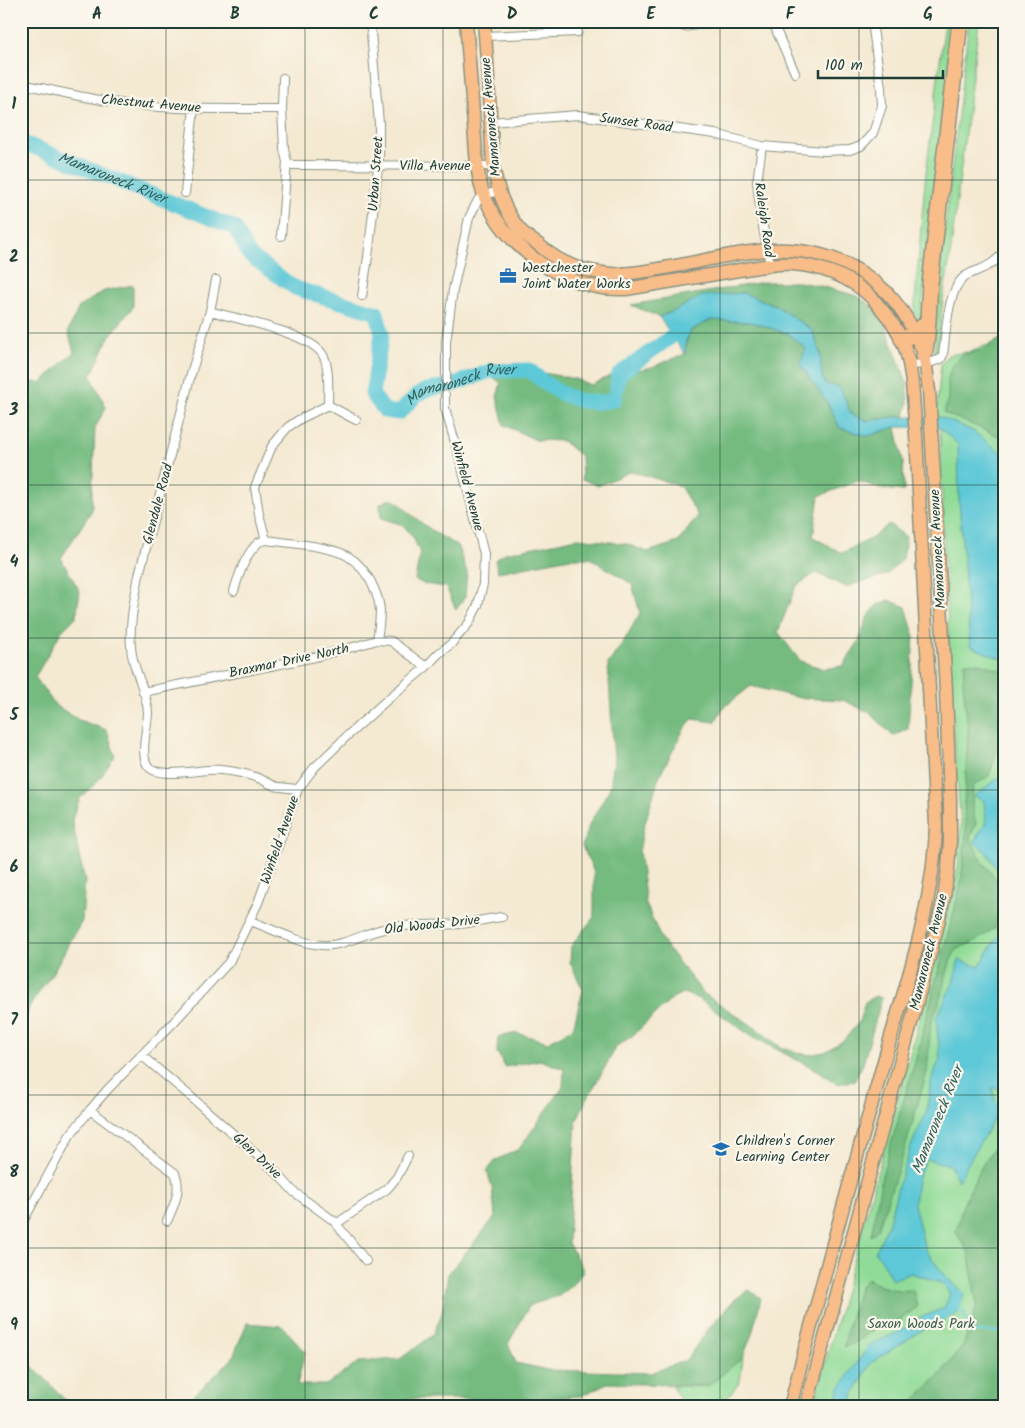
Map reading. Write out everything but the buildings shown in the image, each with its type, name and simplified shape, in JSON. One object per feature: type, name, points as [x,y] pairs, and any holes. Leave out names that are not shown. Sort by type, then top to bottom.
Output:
[{"type":"highway","points":[[925,360],[929,298],[960,21]]},
{"type":"highway","points":[[908,336],[927,322]]},
{"type":"main road","name":"Mamaroneck Avenue","points":[[466,21],[479,180],[495,217],[520,247],[538,261],[562,275],[603,288],[626,289],[770,265],[792,263],[812,267],[831,272],[848,280],[872,298],[908,336],[925,360],[930,415],[949,784],[950,842],[944,897],[806,1407]]},
{"type":"main road","name":"Mamaroneck Avenue","points":[[484,21],[493,166],[499,191],[504,204],[521,231],[550,255],[565,264],[583,270],[617,275],[768,250],[794,250],[813,253],[834,259],[860,271],[875,281],[896,302],[910,322],[908,336],[916,435],[936,825],[935,853],[932,880],[923,922],[812,1320],[790,1407]]},
{"type":"street","name":"Urban Street","points":[[362,296],[378,166],[379,123],[370,21]]},
{"type":"street","points":[[684,27],[726,21]]},
{"type":"street","points":[[772,21],[795,73]]},
{"type":"street","name":"Sunset Road","points":[[490,122],[578,115],[715,134],[762,146],[824,151],[850,150],[862,146],[873,133],[882,106],[872,21]]},
{"type":"street","points":[[485,36],[578,32]]},
{"type":"street","points":[[281,236],[287,162],[284,149],[282,109],[283,78]]},
{"type":"street","name":"Chestnut Avenue","points":[[21,84],[110,102],[146,106],[282,109]]},
{"type":"street","points":[[186,193],[194,108]]},
{"type":"street","name":"Raleigh Road","points":[[762,146],[757,182],[770,265]]},
{"type":"street","name":"Villa Avenue","points":[[287,162],[300,166],[493,166]]},
{"type":"street","points":[[446,381],[446,342],[453,290],[469,218],[478,200],[484,195],[499,191]]},
{"type":"street","points":[[910,365],[925,360],[941,359],[947,316],[955,290],[965,276],[991,264],[1004,253]]},
{"type":"street","name":"Glendale Road","points":[[216,280],[210,311],[191,374],[139,575],[134,603],[130,647],[148,712],[144,747],[145,759],[150,768],[160,772],[220,769],[258,778],[275,786],[298,789]]},
{"type":"street","points":[[210,311],[302,338],[316,347],[323,356],[326,366],[328,405]]},
{"type":"street","name":"Winfield Avenue","points":[[21,1225],[70,1135],[90,1110],[229,962],[258,903],[298,789],[314,768],[346,737],[388,698],[426,667],[469,624],[478,605],[483,584],[484,554],[445,408],[446,394]]},
{"type":"street","points":[[328,405],[356,420]]},
{"type":"street","points":[[266,540],[259,514],[255,487],[272,446],[288,427],[328,405]]},
{"type":"street","points":[[234,592],[247,558],[258,543],[266,540],[326,549],[348,556],[363,568],[379,600],[380,617],[377,640],[391,640],[426,667]]},
{"type":"street","name":"Braxmar Drive North","points":[[143,692],[315,657],[377,640]]},
{"type":"street","points":[[934,786],[949,784]]},
{"type":"street","name":"Old Woods Drive","points":[[250,921],[304,941],[323,945],[340,944],[384,929],[412,925],[461,924],[502,917]]},
{"type":"street","name":"Glen Drive","points":[[141,1055],[275,1171],[294,1192],[336,1224],[366,1261]]},
{"type":"street","points":[[90,1110],[175,1173],[178,1178],[178,1189],[167,1221]]},
{"type":"street","points":[[336,1224],[387,1190],[398,1177],[408,1156]]},
{"type":"street","points":[[812,1320],[828,1326]]},
{"type":"green space","points":[[945,21],[953,21],[919,321],[916,319],[914,311],[925,181]]},
{"type":"green space","points":[[969,21],[979,21],[938,350],[935,355],[940,270]]},
{"type":"green space","points":[[764,282],[799,282],[820,286],[857,296],[880,311],[907,383],[908,403],[905,417],[867,422],[851,414],[840,387],[825,384],[822,376],[820,353],[812,330],[775,305],[742,293],[674,311],[659,317],[631,305]]},
{"type":"green space","points":[[133,285],[133,307],[109,337],[91,376],[106,407],[95,428],[92,510],[61,558],[80,592],[76,617],[61,632],[35,677],[55,705],[79,720],[107,730],[115,756],[98,781],[80,798],[72,819],[85,881],[82,921],[53,972],[29,1007],[21,1043],[21,381],[41,383],[74,352],[68,331],[79,307],[104,291]]},
{"type":"green space","points":[[711,320],[751,322],[789,334],[807,349],[827,402],[840,428],[868,436],[896,427],[903,462],[904,491],[882,489],[858,481],[819,496],[813,537],[842,553],[872,538],[889,524],[906,537],[903,559],[888,574],[846,587],[816,573],[796,586],[778,632],[800,661],[824,669],[843,666],[859,641],[867,618],[877,605],[889,600],[906,607],[914,635],[908,729],[893,736],[870,713],[843,700],[800,698],[751,686],[723,708],[715,722],[692,719],[684,729],[659,777],[644,826],[639,851],[646,904],[662,941],[703,993],[782,1048],[807,1055],[825,1052],[844,1040],[859,1022],[865,1002],[875,996],[882,998],[863,1064],[854,1081],[837,1084],[820,1072],[751,1036],[699,999],[683,993],[674,997],[632,1036],[617,1046],[576,1122],[568,1243],[584,1271],[559,1296],[530,1305],[508,1344],[516,1363],[548,1370],[651,1373],[686,1360],[713,1323],[734,1300],[749,1290],[761,1298],[752,1334],[743,1357],[708,1386],[607,1383],[581,1396],[529,1399],[409,1399],[381,1407],[182,1407],[232,1359],[247,1323],[282,1326],[305,1351],[297,1385],[326,1385],[359,1362],[400,1359],[433,1335],[442,1313],[448,1274],[495,1217],[492,1187],[487,1171],[496,1160],[519,1149],[563,1087],[564,1069],[540,1060],[505,1067],[497,1052],[498,1037],[517,1033],[548,1042],[573,1028],[583,990],[570,962],[571,946],[594,917],[594,872],[582,846],[590,823],[610,788],[614,760],[608,664],[640,613],[632,584],[590,558],[570,558],[498,572],[495,560],[505,553],[578,538],[627,544],[647,552],[678,542],[698,516],[680,486],[631,471],[598,486],[582,479],[581,456],[563,441],[536,440],[504,425],[497,397],[501,383],[481,368],[491,363],[575,379],[591,385],[610,376],[652,367],[685,354],[687,340],[691,332]]},
{"type":"green space","name":"Saxon Woods Park","points":[[1004,336],[1004,1407],[813,1407],[911,1051],[958,869],[961,824],[954,743],[943,529],[940,428],[941,430],[936,417],[941,364],[948,355],[973,351]]},
{"type":"green space","points":[[1004,337],[1004,440],[999,436],[944,413],[948,398],[948,378],[952,366],[962,355],[983,350]]},
{"type":"green space","points":[[390,499],[434,532],[457,545],[467,572],[465,597],[456,610],[446,587],[424,584],[415,580],[420,553],[413,537],[403,525],[381,518],[380,504]]},
{"type":"green space","points":[[965,662],[978,663],[1004,671],[1004,729],[989,776],[973,786],[972,806],[976,823],[970,838],[982,861],[997,881],[1002,902],[995,928],[974,942],[957,949],[951,959],[938,1006],[931,1022],[927,1072],[904,1152],[878,1229],[871,1236],[882,1175],[916,1058],[961,883],[966,834],[964,804],[968,733],[963,682]]},
{"type":"green space","points":[[1004,1136],[1004,1407],[908,1407],[943,1371],[963,1346],[977,1305],[968,1251],[956,1232],[963,1205],[982,1166],[994,1147]]},
{"type":"green space","points":[[867,1278],[878,1285],[889,1288],[913,1290],[917,1307],[900,1320],[880,1325],[855,1343],[844,1347],[859,1288]]},
{"type":"green space","points":[[21,1357],[74,1407],[26,1407],[21,1398]]},
{"type":"green space","points":[[743,1357],[740,1381],[730,1395],[715,1407],[681,1407],[681,1401],[672,1386],[708,1386]]},
{"type":"water","points":[[743,293],[775,305],[812,330],[820,353],[822,376],[825,384],[840,387],[851,414],[868,421],[895,417],[941,417],[973,431],[1004,455],[1004,659],[970,646],[959,500],[958,444],[940,428],[896,427],[868,436],[840,428],[827,402],[800,364],[806,349],[789,334],[751,322],[711,320],[691,330],[686,340],[685,354],[659,317],[702,296]]},
{"type":"water","points":[[1004,772],[1004,810],[1001,825],[1004,835],[1004,880],[987,853],[974,842],[986,822],[984,801],[974,796],[1003,775]]},
{"type":"water","points":[[1004,926],[1004,1089],[992,1088],[998,1112],[958,1181],[950,1165],[926,1159],[917,1180],[914,1204],[925,1249],[945,1276],[964,1294],[958,1313],[925,1328],[871,1363],[853,1395],[852,1407],[835,1407],[839,1389],[870,1344],[897,1333],[924,1316],[944,1308],[950,1295],[944,1284],[911,1273],[892,1280],[881,1259],[875,1253],[888,1225],[911,1146],[926,1113],[931,1081],[940,1058],[936,1018],[953,983],[959,960],[979,967]]},
{"type":"waterway","name":"Mamaroneck River","points":[[21,142],[235,228],[249,255],[295,288],[377,313],[382,334],[372,394],[385,411],[399,413],[417,395],[426,390],[452,385],[490,371],[529,370],[551,387],[567,396],[596,402],[614,400],[619,374],[674,335],[686,324]]},
{"type":"waterway","points":[[993,1103],[1004,1107]]},
{"type":"waterway","points":[[956,1309],[964,1312],[965,1318],[969,1320],[965,1329],[977,1332],[1004,1332]]},
{"type":"place","name":"Westchester Joint Water Works","points":[[508,276]]},
{"type":"place","name":"Children's Corner Learning Center","points":[[721,1149]]}]
